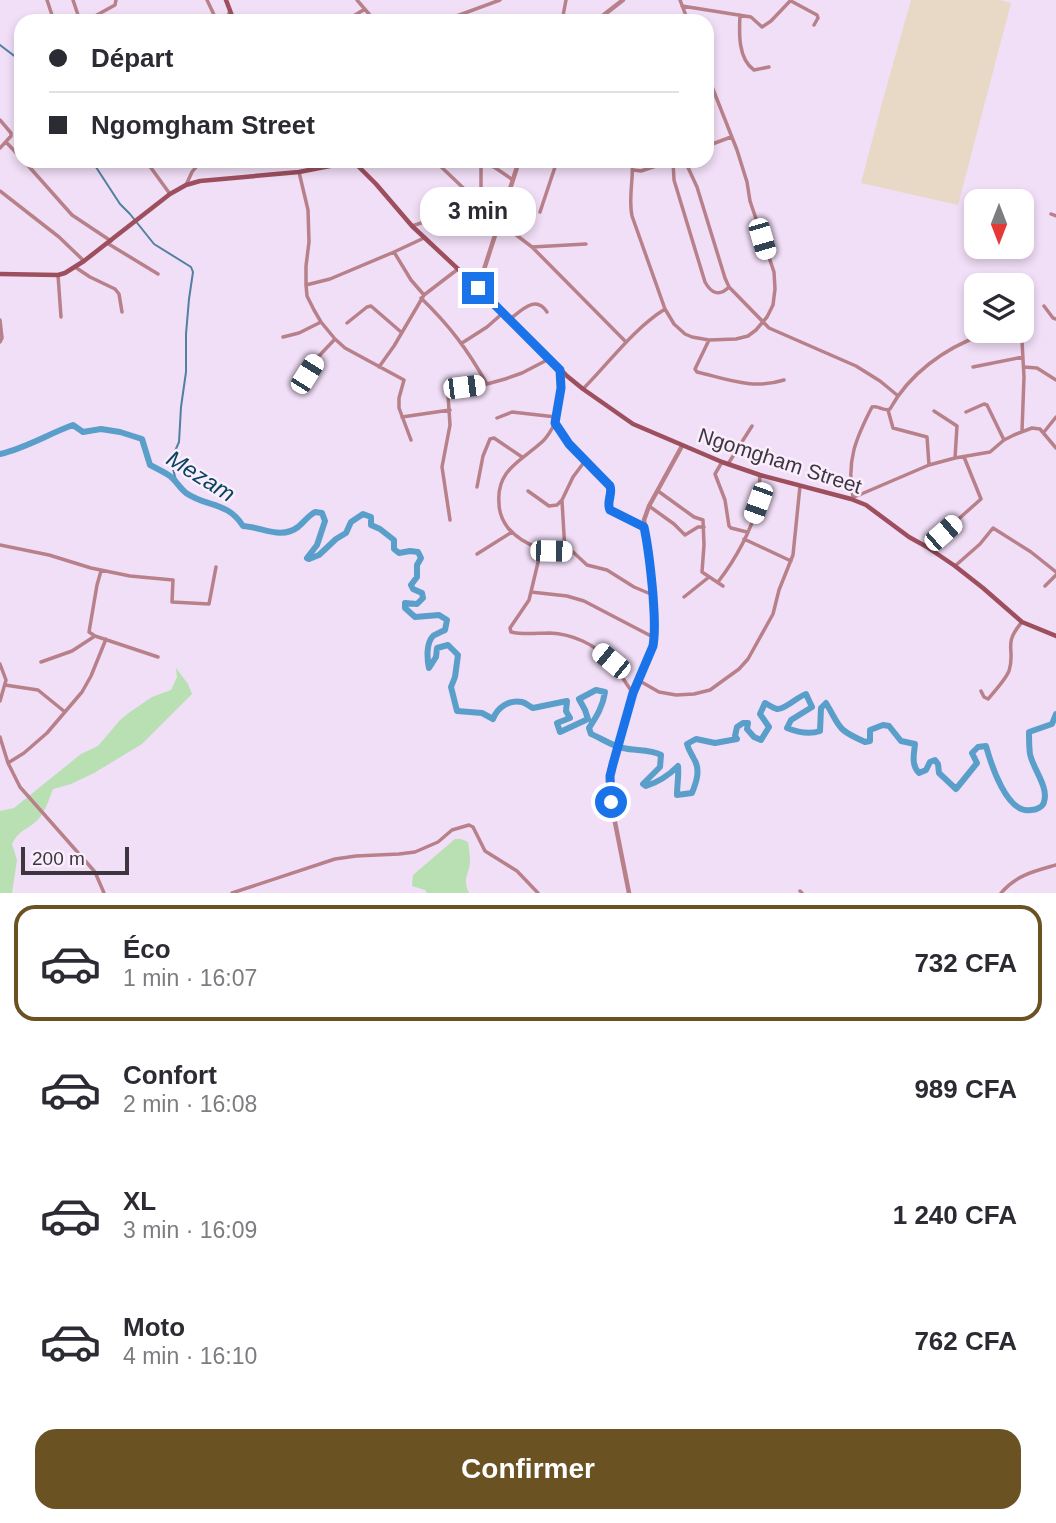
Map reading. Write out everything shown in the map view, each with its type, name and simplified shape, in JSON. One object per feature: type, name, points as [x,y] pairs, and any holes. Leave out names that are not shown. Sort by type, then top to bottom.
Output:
[{"type":"main road","points":[[226,0],[231,14]]},
{"type":"main road","points":[[0,274],[65,273],[170,194],[186,185],[216,179],[275,176],[320,168]]},
{"type":"main road","name":"Ngomgham Street","points":[[360,168],[412,226],[504,312],[560,370],[633,424],[725,463],[760,475],[852,498],[866,505],[955,566],[1022,622],[1056,636]]},
{"type":"street","points":[[99,14],[115,5],[117,0]]},
{"type":"street","points":[[357,0],[369,14]]},
{"type":"street","points":[[462,14],[500,0]]},
{"type":"street","points":[[605,14],[624,0]]},
{"type":"street","points":[[680,0],[685,14]]},
{"type":"street","points":[[682,6],[751,17],[764,27],[790,0],[817,15],[814,25]]},
{"type":"street","points":[[357,14],[365,9]]},
{"type":"street","points":[[229,14],[230,10]]},
{"type":"street","points":[[740,15],[740,40],[750,67],[754,70],[769,67]]},
{"type":"street","points":[[650,168],[633,170],[630,207],[665,309],[674,324],[685,334],[699,339],[736,339],[748,336],[756,330],[773,304],[774,272],[750,201],[747,182],[714,92]]},
{"type":"street","points":[[0,120],[11,133],[0,148]]},
{"type":"street","points":[[714,143],[732,137]]},
{"type":"street","points":[[6,142],[14,151]]},
{"type":"street","points":[[29,168],[72,215],[158,274]]},
{"type":"street","points":[[151,168],[170,194]]},
{"type":"street","points":[[186,185],[195,168]]},
{"type":"street","points":[[442,168],[499,222],[532,247],[626,342]]},
{"type":"street","points":[[481,168],[484,206]]},
{"type":"street","points":[[495,168],[513,180]]},
{"type":"street","points":[[478,288],[517,168]]},
{"type":"street","points":[[540,212],[555,168]]},
{"type":"street","points":[[673,168],[705,282],[717,293],[729,287]]},
{"type":"street","points":[[688,168],[697,187],[729,287],[769,328],[856,366],[897,395]]},
{"type":"street","points":[[299,172],[308,210],[307,296],[321,322],[335,340],[404,380],[399,398],[402,417],[411,440]]},
{"type":"street","points":[[0,191],[59,237],[84,261]]},
{"type":"street","points":[[466,201],[470,194]]},
{"type":"street","points":[[412,226],[442,216],[466,201],[475,199]]},
{"type":"street","points":[[306,285],[330,279],[424,238]]},
{"type":"street","points":[[532,247],[586,244]]},
{"type":"street","points":[[394,252],[422,296],[462,343],[487,384]]},
{"type":"street","points":[[75,267],[116,289],[122,312]]},
{"type":"street","points":[[379,367],[422,296],[458,268]]},
{"type":"street","points":[[58,275],[61,317]]},
{"type":"street","points":[[471,281],[482,276]]},
{"type":"street","points":[[510,319],[523,309],[538,303],[543,305],[548,313]]},
{"type":"street","points":[[347,323],[371,306],[401,332]]},
{"type":"street","points":[[1044,306],[1056,319]]},
{"type":"street","points":[[583,389],[637,329],[665,309]]},
{"type":"street","points":[[462,343],[504,312]]},
{"type":"street","points":[[0,320],[0,342]]},
{"type":"street","points":[[283,337],[299,333],[321,322]]},
{"type":"street","points":[[307,374],[318,357],[335,340]]},
{"type":"street","points":[[709,340],[695,369],[697,372],[757,385],[784,380]]},
{"type":"street","points":[[929,465],[926,437],[893,428],[888,410],[897,395],[930,363],[964,341]]},
{"type":"street","points":[[1021,431],[1023,343]]},
{"type":"street","points":[[973,367],[1023,357]]},
{"type":"street","points":[[450,520],[442,467],[449,436],[450,410],[447,395],[458,393],[464,387],[487,384],[522,373],[551,358]]},
{"type":"street","points":[[1024,366],[1037,368],[1056,380]]},
{"type":"street","points":[[560,370],[556,420],[546,438],[505,475],[498,497],[502,520],[512,532],[541,550],[574,552],[587,565],[607,570],[653,595]]},
{"type":"street","points":[[561,381],[567,376]]},
{"type":"street","points":[[966,412],[987,405],[1004,440]]},
{"type":"street","points":[[888,410],[872,407],[859,433],[851,465],[852,498],[929,465],[991,452],[1004,440],[1021,431],[1036,428],[1044,432],[1056,448]]},
{"type":"street","points":[[402,417],[450,410]]},
{"type":"street","points":[[934,411],[957,426],[955,458]]},
{"type":"street","points":[[497,418],[512,412],[556,420]]},
{"type":"street","points":[[1044,432],[1056,417]]},
{"type":"street","points":[[556,420],[569,444],[610,486],[610,510],[644,527]]},
{"type":"street","points":[[747,531],[729,526],[725,500],[715,474],[752,426]]},
{"type":"street","points":[[477,487],[483,456],[490,439],[494,438],[522,457]]},
{"type":"street","points":[[629,893],[610,790],[610,776],[633,693],[653,646],[655,615],[644,520],[682,446]]},
{"type":"street","points":[[928,547],[981,499],[964,456]]},
{"type":"street","points":[[528,491],[549,506],[557,505],[585,461]]},
{"type":"street","points":[[718,582],[744,539],[758,503],[760,475]]},
{"type":"street","points":[[638,680],[659,692],[694,694],[710,690],[748,659],[773,614],[791,561],[800,486]]},
{"type":"street","points":[[658,491],[694,517],[703,520],[702,572],[723,586]]},
{"type":"street","points":[[562,500],[565,551]]},
{"type":"street","points":[[649,506],[684,535],[698,527],[704,527]]},
{"type":"street","points":[[955,566],[980,544],[993,528],[1031,552],[1056,574],[1045,586]]},
{"type":"street","points":[[477,554],[512,532]]},
{"type":"street","points":[[744,539],[791,561]]},
{"type":"street","points":[[0,545],[130,576],[173,580],[172,602],[209,604],[216,567]]},
{"type":"street","points":[[541,550],[526,606],[510,628],[511,632],[568,635],[583,641],[611,661],[633,693]]},
{"type":"street","points":[[101,570],[89,630],[95,636],[158,657]]},
{"type":"street","points":[[684,597],[709,577]]},
{"type":"street","points":[[531,592],[584,601],[654,638]]},
{"type":"street","points":[[981,691],[988,699],[1008,673],[1010,641],[1022,622]]},
{"type":"street","points":[[41,662],[72,651],[95,636]]},
{"type":"street","points":[[8,763],[47,733],[82,692],[106,639]]},
{"type":"street","points":[[0,664],[6,680],[0,700]]},
{"type":"street","points":[[5,685],[38,690],[65,712]]},
{"type":"street","points":[[0,737],[8,763],[20,787],[95,872],[104,893]]},
{"type":"street","points":[[232,893],[335,859],[415,852],[438,842],[452,830],[469,825],[473,827],[485,851],[517,871],[538,893]]},
{"type":"street","points":[[1001,893],[1017,878],[1056,864]]},
{"type":"shaded area","points":[[911,0],[1000,0],[1011,3],[958,205],[861,183]]},
{"type":"green space","points":[[176,668],[192,694],[142,744],[94,773],[53,789],[40,817],[19,834],[12,844],[17,860],[12,893],[0,893],[0,811],[14,808],[81,754],[98,746],[130,712],[152,697],[171,690],[177,677]]},
{"type":"green space","points":[[455,839],[468,842],[470,862],[466,880],[469,893],[427,893],[412,886],[413,875]]},
{"type":"waterway","points":[[0,45],[14,56]]},
{"type":"waterway","points":[[97,168],[120,204],[154,244],[191,267],[193,272],[179,442],[171,460],[181,488]]},
{"type":"waterway","name":"Mezam","points":[[0,454],[73,425],[83,432],[101,429],[142,439],[150,465],[170,476],[194,498],[230,512],[243,526],[278,533],[292,531],[315,512],[322,513],[325,521],[317,545],[307,558],[309,559],[319,555],[346,533],[351,522],[363,514],[371,517],[371,525],[394,540],[394,549],[399,553],[418,552],[421,558],[417,565],[417,577],[411,585],[422,593],[423,598],[417,604],[405,603],[405,608],[415,617],[439,615],[447,620],[445,630],[431,639],[428,660],[429,668],[436,657],[437,648],[448,645],[458,655],[451,687],[457,711],[482,713],[493,719],[508,703],[522,702],[533,708],[567,701],[566,711],[570,718],[557,723],[560,732],[588,719],[579,699],[596,690],[605,692],[603,702],[589,728],[591,734],[619,747],[661,755],[660,767],[643,784],[646,786],[664,778],[678,766],[677,795],[692,793],[697,776],[696,763],[687,744],[696,739],[715,743],[737,739],[737,727],[743,723],[748,723],[747,729],[761,740],[769,727],[760,714],[765,703],[780,709],[806,694],[812,707],[791,720],[787,728],[803,733],[820,731],[821,708],[826,703],[840,727],[865,742],[870,741],[870,730],[883,725],[889,726],[901,741],[915,744],[914,763],[919,773],[935,760],[939,773],[956,789],[977,763],[972,753],[978,747],[986,746],[1001,787],[1008,797],[1022,809],[1031,810],[1039,808],[1045,796],[1043,784],[1030,754],[1029,732],[1052,724],[1056,714]]},
{"type":"route","points":[[478,288],[551,358],[560,370],[561,388],[555,423],[569,444],[610,486],[610,510],[644,527],[655,615],[654,638],[633,693],[613,764],[610,776],[611,802]]}]
